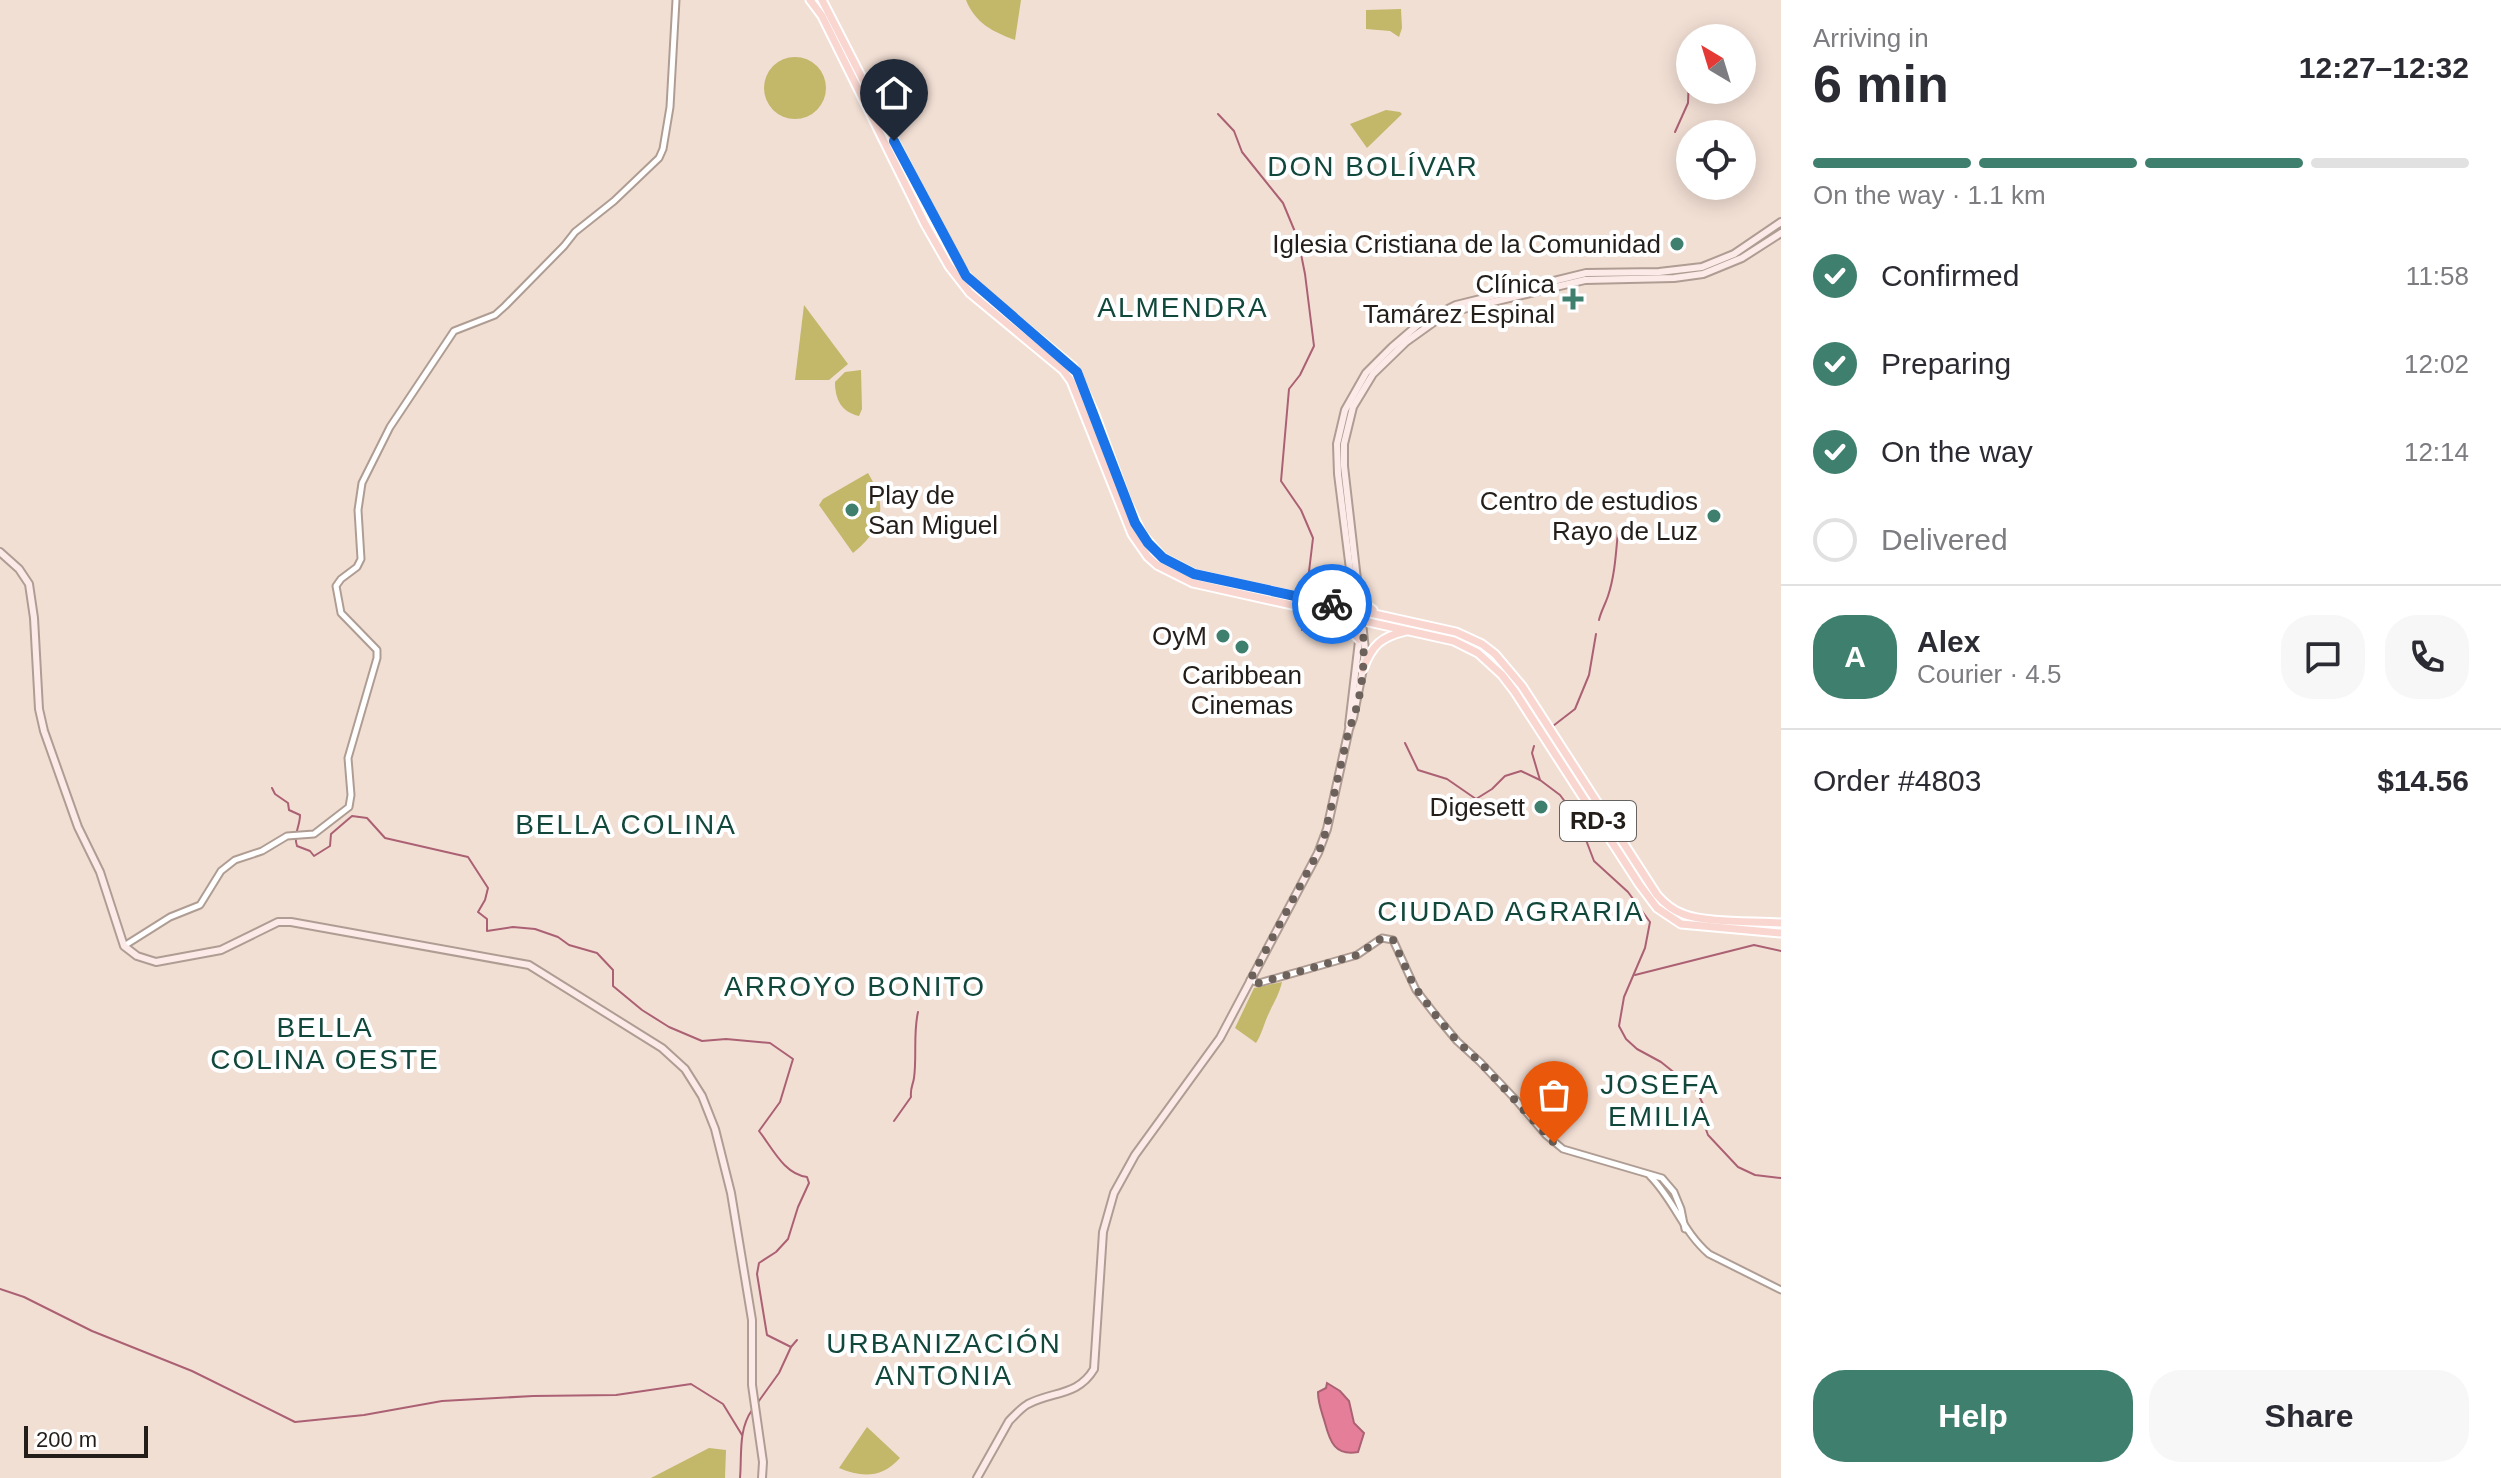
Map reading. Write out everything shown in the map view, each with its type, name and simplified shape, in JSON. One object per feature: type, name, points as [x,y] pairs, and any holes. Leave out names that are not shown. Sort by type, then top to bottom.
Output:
[{"type":"main road","name":"RD-3","points":[[810,0],[822,16],[925,224],[953,272],[970,293],[1063,370],[1071,381],[1129,529],[1141,549],[1157,565],[1183,579],[1454,641],[1478,653],[1502,675],[1645,892],[1664,915],[1681,924],[1698,927],[1781,933]]},
{"type":"main road","name":"RD-3","points":[[822,0],[959,267],[976,287],[1077,372],[1135,523],[1163,558],[1185,571],[1457,633],[1482,644],[1503,662],[1522,686],[1665,903],[1693,917],[1781,923]]},
{"type":"main road","points":[[1358,609],[1352,585],[1338,474],[1338,438],[1345,410],[1359,382],[1400,339],[1441,311],[1485,296],[1586,273],[1659,272],[1702,267],[1734,254],[1781,222]]},
{"type":"main road","points":[[977,1478],[1015,1415],[1030,1403],[1080,1386],[1094,1369],[1103,1232],[1114,1193],[1135,1155],[1215,1046],[1323,843],[1349,729],[1359,639],[1359,593],[1344,466],[1346,432],[1353,407],[1368,380],[1406,342],[1432,322],[1455,311],[1585,280],[1674,278],[1703,274],[1742,258],[1781,233]]},
{"type":"main road","points":[[0,552],[19,569],[29,584],[39,709],[44,731],[78,827],[100,872],[124,946],[137,956],[156,962],[221,950],[278,922],[345,931],[529,965],[662,1048],[685,1069],[698,1087],[715,1129],[731,1193],[752,1320],[752,1385],[763,1462],[762,1478]]},
{"type":"main road","points":[[1327,603],[1342,597],[1352,585]]},
{"type":"main road","points":[[1359,593],[1365,604],[1382,615]]},
{"type":"main road","points":[[1333,614],[1359,639]]},
{"type":"main road","points":[[1349,729],[1363,669],[1365,639],[1359,620]]},
{"type":"main road","points":[[1363,669],[1380,640],[1410,630]]},
{"type":"street","points":[[124,946],[170,917],[200,905],[221,871],[235,860],[262,851],[292,835],[320,830],[349,807],[348,758],[377,650],[341,613],[336,590],[338,583],[351,573],[361,559],[358,510],[366,472],[390,427],[454,331],[495,315],[575,232],[614,201],[659,158],[670,107],[676,0]]},
{"type":"street","points":[[1250,980],[1259,983],[1357,955],[1382,938],[1393,940],[1414,986],[1431,1011],[1546,1135],[1563,1149],[1662,1178],[1672,1188],[1685,1229],[1696,1243],[1709,1254],[1781,1290]]},
{"type":"shaded area","points":[[966,0],[1021,0],[1015,40],[986,26],[974,15]]},
{"type":"shaded area","points":[[1401,9],[1399,37],[1390,31],[1366,29],[1366,10]]},
{"type":"shaded area","points":[[795,57],[817,66],[826,88],[817,110],[795,119],[773,110],[764,88],[773,66]]},
{"type":"shaded area","points":[[1386,110],[1402,114],[1367,148],[1350,124]]},
{"type":"shaded area","points":[[804,305],[848,364],[829,380],[795,380]]},
{"type":"shaded area","points":[[861,370],[862,409],[859,416],[840,404],[835,382],[845,372]]},
{"type":"shaded area","name":"Play de San Miguel","points":[[868,473],[878,496],[880,516],[871,535],[853,553],[819,505],[823,499]]},
{"type":"shaded area","points":[[1282,982],[1256,1043],[1235,1028],[1254,988]]},
{"type":"shaded area","points":[[1327,1383],[1349,1401],[1354,1423],[1364,1433],[1358,1452],[1339,1450],[1329,1436],[1318,1392],[1326,1388]]},
{"type":"shaded area","points":[[867,1427],[900,1458],[879,1473],[864,1475],[839,1468]]},
{"type":"shaded area","points":[[709,1448],[726,1450],[725,1478],[651,1478]]},
{"type":"waterway","points":[[1675,132],[1688,104]]},
{"type":"waterway","points":[[1218,114],[1234,131],[1242,152],[1283,203],[1298,239],[1305,274],[1314,346],[1300,375],[1289,389],[1281,481],[1301,510],[1313,538],[1305,605]]},
{"type":"waterway","points":[[1599,620],[1612,580],[1618,531]]},
{"type":"waterway","points":[[1302,630],[1304,612]]},
{"type":"waterway","points":[[1553,726],[1575,709],[1589,675],[1596,634]]},
{"type":"waterway","points":[[1405,743],[1418,770],[1447,779],[1476,799],[1505,776],[1521,771],[1560,795],[1578,819],[1594,861],[1628,892],[1650,922],[1645,948],[1624,997],[1619,1026],[1626,1039],[1696,1090],[1706,1110],[1704,1124],[1708,1135],[1738,1167],[1755,1175],[1781,1178]]},
{"type":"waterway","points":[[1534,746],[1532,753],[1540,780]]},
{"type":"waterway","points":[[272,788],[288,803],[289,810],[300,815],[297,846],[314,856],[330,846],[331,834],[352,816],[367,818],[385,838],[468,857],[488,888],[478,912],[487,919],[487,931],[513,927],[535,929],[558,937],[569,945],[597,953],[613,970],[613,986],[669,1027],[702,1041],[726,1039],[770,1043],[793,1059],[780,1102],[759,1131],[785,1166],[807,1177],[809,1183],[788,1239],[759,1263],[757,1274],[767,1335],[791,1347]]},
{"type":"waterway","points":[[1635,975],[1754,945],[1781,951]]},
{"type":"waterway","points":[[894,1121],[911,1097],[918,1012]]},
{"type":"waterway","points":[[0,1289],[24,1297],[92,1331],[192,1371],[295,1422],[364,1415],[442,1401],[616,1395],[691,1384],[723,1404],[742,1435]]},
{"type":"waterway","points":[[756,1405],[797,1340]]},
{"type":"waterway","points":[[740,1478],[743,1434],[752,1410]]},
{"type":"way so far","points":[[1332,604],[1361,610],[1365,639],[1363,669],[1353,718],[1323,843],[1250,980],[1259,983],[1357,955],[1382,938],[1393,940],[1414,986],[1426,1004],[1554,1143]]},
{"type":"place","name":"Iglesia Cristiana de la Comunidad","points":[[1677,244]]},
{"type":"place","name":"Clínica Tamárez Espinal","points":[[1573,299]]},
{"type":"place","name":"Play de San Miguel","points":[[852,510]]},
{"type":"place","name":"Centro de estudios Rayo de Luz","points":[[1714,516]]},
{"type":"place","name":"OyM","points":[[1223,636]]},
{"type":"place","name":"Caribbean Cinemas","points":[[1242,647]]},
{"type":"place","name":"Digesett","points":[[1541,807]]},
{"type":"district","name":"DON BOLÍVAR","points":[[1373,166]]},
{"type":"district","name":"ALMENDRA","points":[[1183,307]]},
{"type":"district","name":"BELLA COLINA","points":[[626,824]]},
{"type":"district","name":"CIUDAD AGRARIA","points":[[1511,911]]},
{"type":"district","name":"ARROYO BONITO","points":[[855,986]]},
{"type":"district","name":"BELLA COLINA OESTE","points":[[325,1043]]},
{"type":"district","name":"JOSEFA EMILIA","points":[[1660,1100]]},
{"type":"district","name":"URBANIZACIÓN ANTONIA","points":[[944,1359]]},
{"type":"route","points":[[894,141],[966,276],[1077,372],[1135,523],[1155,551],[1194,574],[1332,604]]}]
